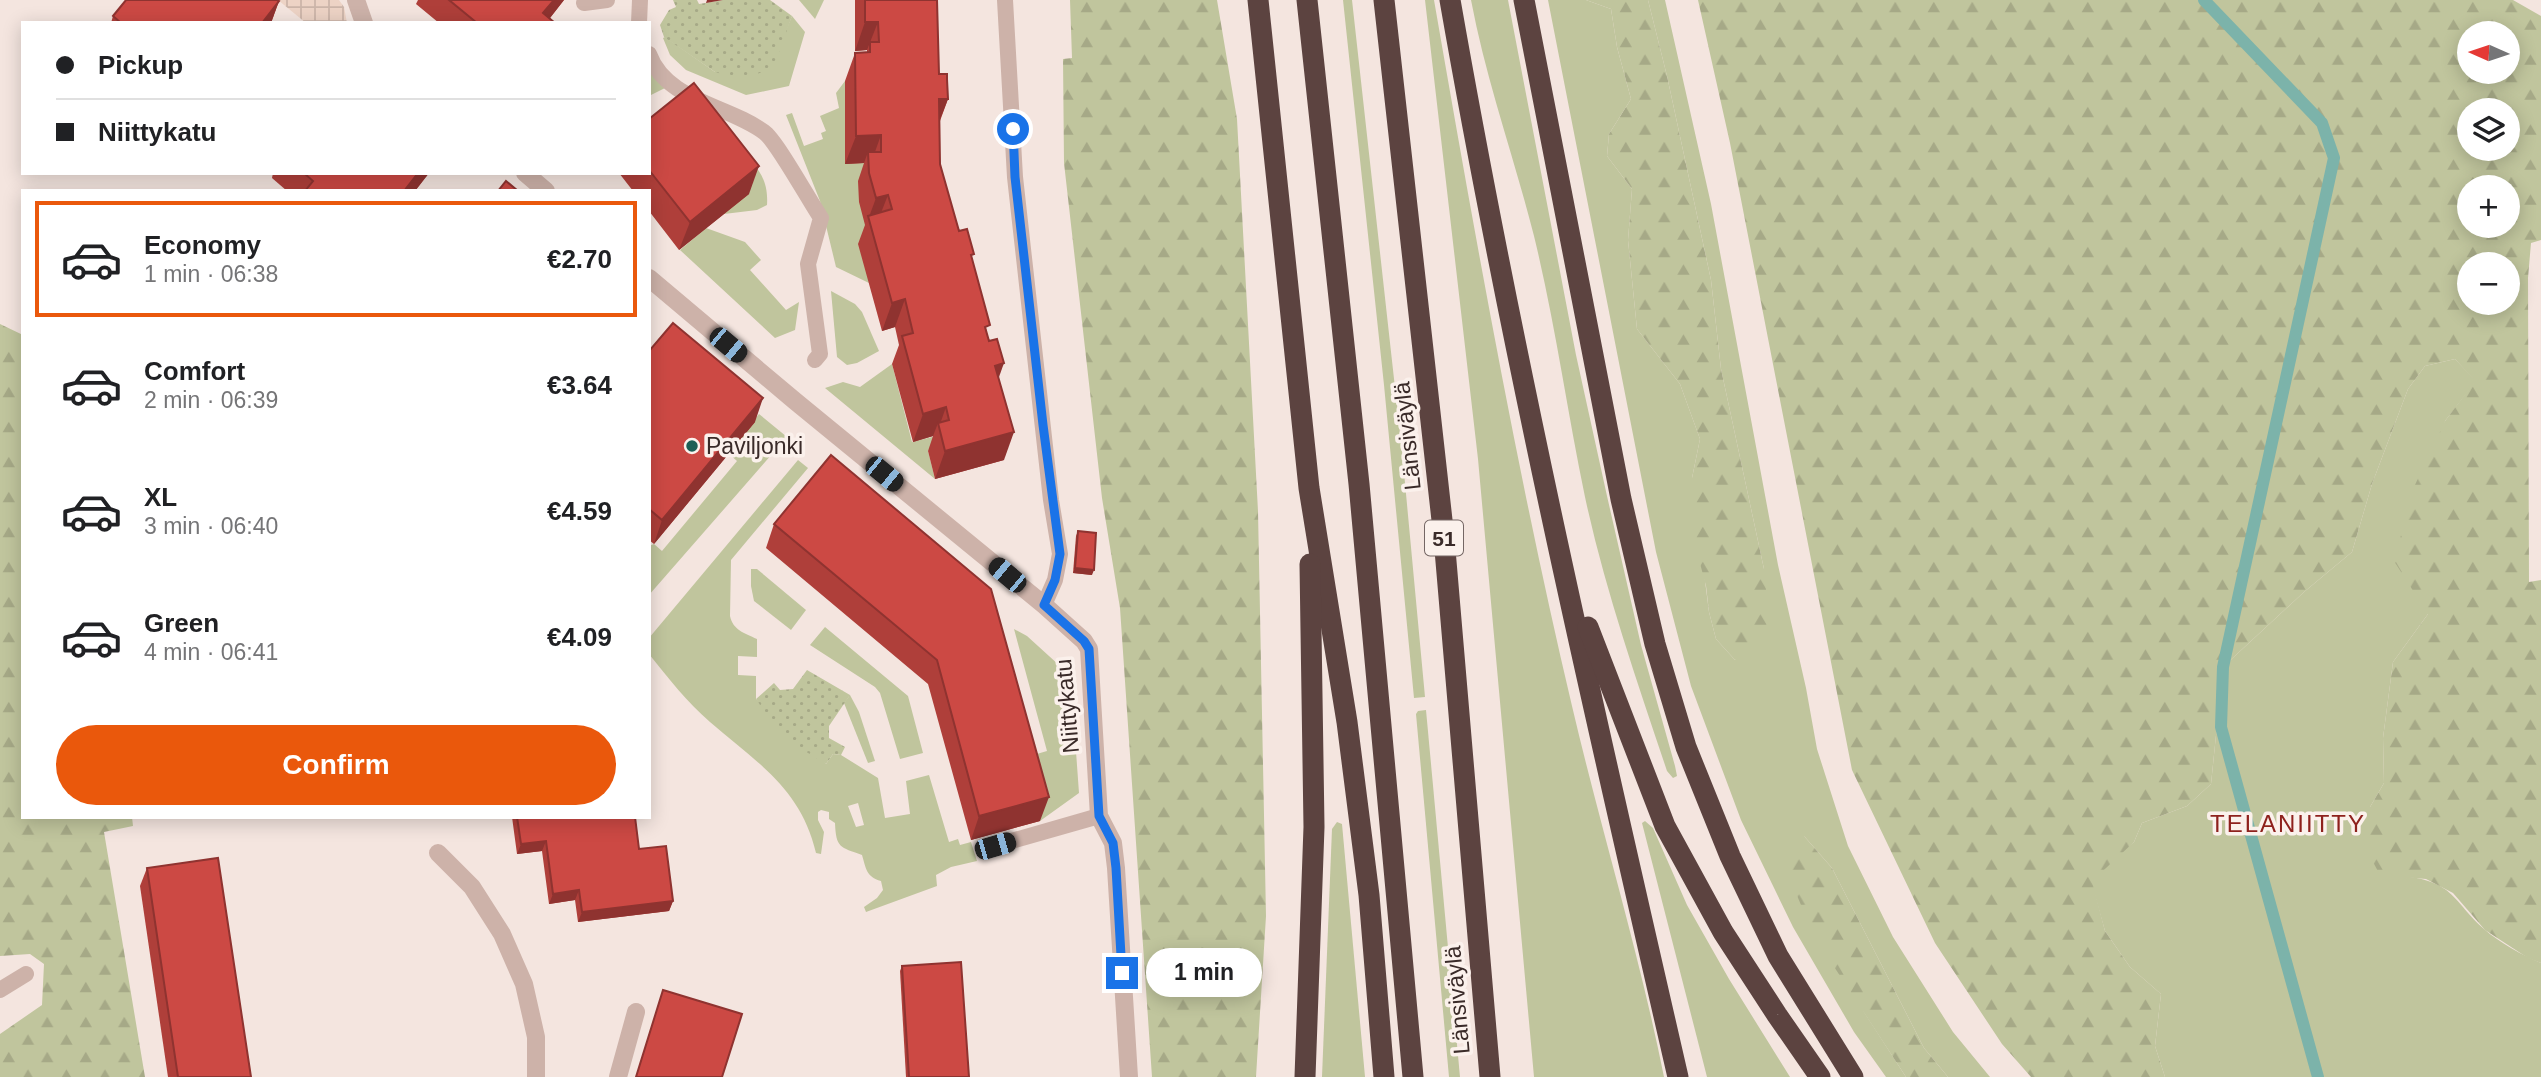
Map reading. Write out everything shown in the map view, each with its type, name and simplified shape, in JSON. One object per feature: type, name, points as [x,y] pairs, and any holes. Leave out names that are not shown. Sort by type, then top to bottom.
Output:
[{"type":"highway","points":[[1258,0],[1309,488],[1347,722],[1368,895],[1384,1077]]},
{"type":"highway","points":[[1307,0],[1359,484],[1413,1077]]},
{"type":"highway","name":"Länsiväylä","points":[[1384,0],[1444,538],[1490,1077]]},
{"type":"highway","points":[[1450,0],[1473,133],[1562,559],[1678,1077]]},
{"type":"highway","points":[[1524,0],[1621,499],[1655,644],[1686,747],[1730,856],[1778,956],[1853,1077]]},
{"type":"highway","points":[[1305,1077],[1314,827],[1309,488]]},
{"type":"highway","points":[[1562,559],[1665,826],[1723,932],[1820,1077]]},
{"type":"street","points":[[356,0],[363,21]]},
{"type":"street","points":[[527,175],[544,189]]},
{"type":"street","name":"Niittykatu","points":[[651,280],[1044,605],[1084,641],[1089,649],[1099,816],[1113,843],[1116,868],[1129,1077]]},
{"type":"street","points":[[438,853],[472,887],[502,934],[524,984],[537,1037],[536,1077]]},
{"type":"street","points":[[618,1077],[636,1012]]},
{"type":"lane","points":[[583,3],[607,0]]},
{"type":"lane","points":[[639,21],[640,0]]},
{"type":"lane","points":[[1006,0],[1015,177],[1060,554],[1055,580],[1044,605]]},
{"type":"lane","points":[[651,60],[653,66],[679,91],[766,133],[821,218],[808,264],[820,354],[815,360]]},
{"type":"lane","points":[[995,846],[1099,816]]},
{"type":"lane","points":[[0,990],[26,974]]},
{"type":"green space","points":[[673,0],[697,0],[699,4],[723,0],[770,0],[792,16],[773,69],[739,79],[715,72],[664,37],[660,25],[669,10],[676,7]]},
{"type":"green space","points":[[799,0],[824,0],[815,19]]},
{"type":"green space","points":[[1070,0],[1217,0],[1237,119],[1258,511],[1266,916],[1256,1077],[1152,1077],[1120,608],[1102,498],[1064,163],[1063,59],[1072,58]]},
{"type":"green space","points":[[1343,0],[1352,0],[1402,451],[1425,697],[1414,698]]},
{"type":"green space","points":[[1425,0],[1434,0],[1498,354],[1552,618],[1664,1077],[1534,1077],[1478,459]]},
{"type":"green space","points":[[1471,0],[1508,0],[1576,355],[1641,645],[1675,766],[1677,776],[1673,778],[1667,771],[1633,669],[1593,532],[1541,268],[1484,60]]},
{"type":"green space","points":[[1548,0],[1586,0],[1611,9],[1617,47],[1631,99],[1609,134],[1607,156],[1632,189],[1628,240],[1637,329],[1680,384],[1700,439],[1692,478],[1709,612],[1716,639],[1735,660],[1764,569],[1721,369],[1711,280],[1648,0],[1665,0],[1711,204],[1778,565],[1817,749],[1848,846],[1893,937],[1953,1032],[1990,1077],[1948,1077],[1924,1048],[1832,868],[1804,836],[1864,1012],[1906,1077],[1886,1077],[1854,1032],[1793,927],[1741,820],[1691,686],[1656,552]]},
{"type":"green space","points":[[1586,0],[1648,0],[1667,76],[1711,280],[1721,369],[1764,569],[1769,622],[1735,660],[1716,639],[1692,533],[1692,478],[1700,439],[1680,384],[1637,329],[1628,240],[1632,189],[1607,156],[1609,134],[1631,99],[1617,47],[1611,9]]},
{"type":"green space","points":[[1698,0],[2513,0],[2541,16],[2541,240],[2531,243],[2528,278],[2529,582],[2541,580],[2541,963],[2528,958],[2485,930],[2453,893],[2426,879],[2380,875],[2366,849],[2370,807],[2384,783],[2383,738],[2393,662],[2428,614],[2394,561],[2414,487],[2445,421],[2475,381],[2455,359],[2425,366],[2408,389],[2372,484],[2352,552],[2223,667],[2211,784],[2187,806],[2142,823],[2134,842],[2092,881],[2105,931],[2130,967],[2161,994],[2155,1046],[2165,1077],[2031,1077],[2002,1044],[1935,943],[1852,770],[1730,143]]},
{"type":"green space","points":[[792,16],[805,32],[789,86],[746,95],[686,70],[670,55],[663,38],[715,72],[787,28]]},
{"type":"green space","points":[[651,69],[665,88],[651,95]]},
{"type":"green space","points":[[845,81],[845,163],[871,163],[865,226],[869,283],[836,267],[820,201],[786,115],[792,113],[804,146],[823,139],[821,133],[826,131],[820,116],[839,108],[836,93]]},
{"type":"green space","points":[[734,143],[762,177],[767,205],[757,210],[724,214]]},
{"type":"green space","points":[[706,228],[745,242],[761,260],[750,270],[786,310],[799,302],[795,330],[775,338],[680,250]]},
{"type":"green space","points":[[831,291],[855,304],[862,312],[879,351],[857,363],[847,365],[837,357]]},
{"type":"green space","points":[[0,324],[21,334],[21,819],[132,819],[133,826],[104,832],[145,1077],[0,1077],[0,1034],[42,1005],[44,964],[30,954],[0,956]]},
{"type":"green space","points":[[2455,359],[2476,381],[2445,421],[2428,614],[2393,662],[2383,738],[2384,783],[2370,807],[2405,876],[2444,888],[2490,934],[2541,963],[2541,1077],[2165,1077],[2155,1046],[2161,994],[2130,967],[2105,931],[2091,881],[2105,865],[2134,842],[2142,823],[2187,806],[2211,784],[2223,667],[2352,552],[2372,484],[2408,389],[2425,366]]},
{"type":"green space","points":[[892,364],[912,442],[936,436],[928,451],[935,479],[825,388],[843,382],[860,387]]},
{"type":"green space","points":[[759,414],[787,437],[651,593],[651,545],[654,544],[662,551],[737,461],[728,453]]},
{"type":"green space","points":[[798,460],[808,468],[731,560],[731,621],[740,630],[757,639],[757,657],[738,656],[738,675],[756,676],[756,699],[826,764],[833,754],[841,755],[878,778],[885,818],[910,814],[906,781],[929,775],[949,842],[958,839],[960,845],[971,842],[977,861],[951,867],[936,875],[937,886],[866,912],[864,907],[883,890],[881,881],[869,874],[862,855],[838,842],[835,823],[829,819],[829,812],[818,812],[818,820],[824,832],[821,854],[816,853],[800,811],[775,778],[710,722],[651,656],[651,636]],"holes":[[[858,803],[864,825],[856,827],[848,806]]]},
{"type":"green space","points":[[751,569],[757,569],[806,610],[791,630],[754,601]]},
{"type":"green space","points":[[825,627],[908,696],[923,753],[900,759],[880,693],[875,687],[810,645]]},
{"type":"green space","points":[[1014,629],[1027,636],[1060,666],[1063,693],[1072,696],[1079,793],[1040,821],[1034,799],[1049,795],[1042,771],[1027,775],[1023,758],[1047,751]]},
{"type":"green space","points":[[807,670],[850,695],[829,726],[829,738],[845,747],[841,755],[833,754],[826,764],[782,737],[756,699],[774,683],[780,690],[793,689]]},
{"type":"green space","points":[[850,695],[859,712],[875,761],[868,763],[844,703]]},
{"type":"green space","points":[[1426,710],[1460,1077],[1449,1077],[1416,714]]},
{"type":"green space","points":[[1645,821],[1653,828],[1687,905],[1790,1077],[1707,1077],[1642,823]]},
{"type":"green space","points":[[1337,822],[1342,824],[1365,1077],[1322,1077],[1332,829]]},
{"type":"green space","points":[[1804,836],[1832,868],[1924,1048],[1948,1077],[1906,1077],[1814,936],[1788,874],[1787,846]]},
{"type":"shaded area","points":[[278,0],[339,0],[344,7],[347,21],[304,21]]},
{"type":"building","points":[[126,0],[279,1],[264,21],[119,21],[113,16]]},
{"type":"building","points":[[449,0],[554,0],[543,13],[553,21],[475,21]]},
{"type":"building","points":[[865,0],[937,0],[939,74],[947,74],[948,99],[939,99],[940,164],[959,231],[967,229],[974,254],[971,255],[990,325],[985,327],[989,341],[997,339],[1004,363],[995,366],[1014,432],[945,451],[938,423],[949,420],[946,407],[923,414],[902,336],[913,333],[905,299],[892,303],[868,216],[892,209],[888,195],[876,198],[869,173],[868,152],[881,152],[881,135],[856,136],[855,53],[870,52],[870,42],[879,42],[878,22],[865,22]]},
{"type":"building","points":[[694,83],[759,166],[690,222],[651,173],[651,117]]},
{"type":"building","points":[[306,175],[416,175],[406,189],[307,189],[313,181]]},
{"type":"building","points":[[506,181],[516,189],[500,189]]},
{"type":"building","name":"Paviljonki","points":[[673,323],[763,398],[662,520],[651,511],[651,349]]},
{"type":"building","points":[[831,455],[991,589],[1049,797],[979,816],[937,660],[774,524]]},
{"type":"building","points":[[1078,531],[1096,533],[1094,570],[1075,568]]},
{"type":"building","points":[[517,819],[635,819],[639,849],[666,846],[673,901],[582,912],[579,890],[553,894],[546,841],[521,844]]},
{"type":"building","points":[[218,858],[251,1077],[178,1077],[147,868]]},
{"type":"building","points":[[961,962],[969,1077],[909,1077],[902,966]]},
{"type":"building","points":[[663,990],[742,1014],[722,1077],[636,1077]]},
{"type":"waterway","points":[[2204,0],[2322,123],[2334,158],[2223,667],[2221,727],[2318,1077]]},
{"type":"place","name":"Paviljonki","points":[[692,446]]},
{"type":"district","name":"TELANIITTY","points":[[2288,823]]},
{"type":"route","points":[[1013,129],[1015,177],[1060,554],[1055,580],[1044,605],[1084,641],[1089,649],[1099,816],[1113,843],[1122,973]]}]
